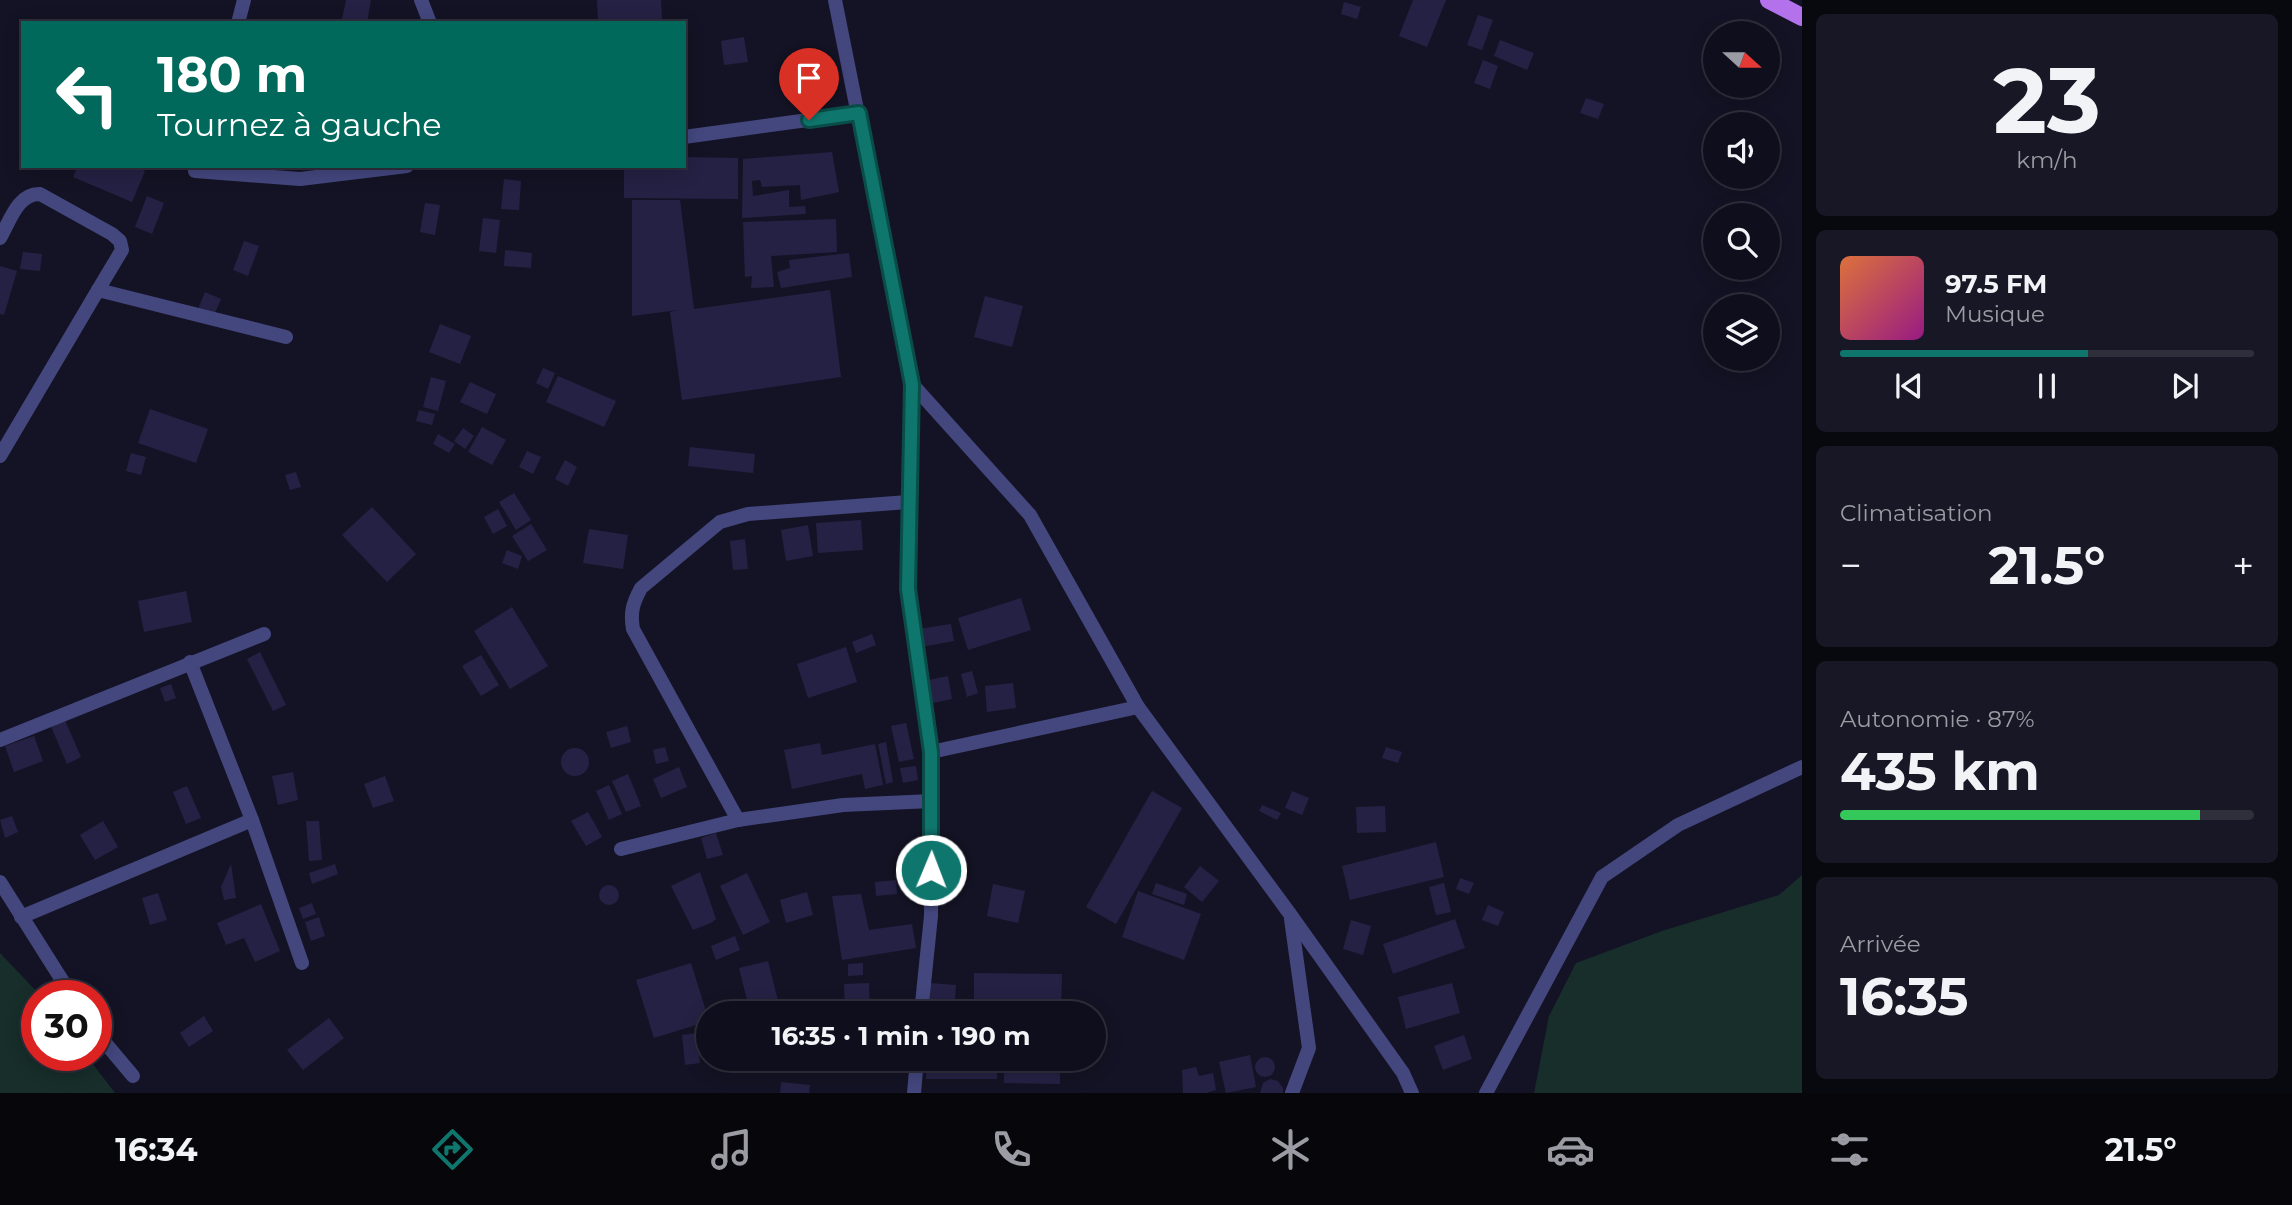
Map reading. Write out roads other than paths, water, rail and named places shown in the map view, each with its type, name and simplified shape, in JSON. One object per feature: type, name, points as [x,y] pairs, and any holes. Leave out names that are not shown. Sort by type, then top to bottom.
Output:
[{"type":"main road","points":[[1769,0],[1802,17]]},
{"type":"street","points":[[239,21],[244,0]]},
{"type":"street","points":[[421,0],[428,21]]},
{"type":"street","points":[[835,0],[912,384],[908,589],[931,752],[932,801],[931,916],[923,1001]]},
{"type":"street","points":[[686,136],[859,113]]},
{"type":"street","points":[[196,168],[195,171],[300,179],[391,168]]},
{"type":"street","points":[[0,238],[23,199],[31,194],[40,194],[113,234],[120,241],[122,250],[0,456]]},
{"type":"street","points":[[99,290],[286,337]]},
{"type":"street","points":[[912,384],[1030,515],[1138,707],[1403,1073],[1412,1093]]},
{"type":"street","points":[[738,820],[633,629],[633,601],[641,588],[720,522],[748,514],[908,502]]},
{"type":"street","points":[[0,740],[264,634]]},
{"type":"street","points":[[190,663],[252,820],[302,964]]},
{"type":"street","points":[[931,752],[1138,707]]},
{"type":"street","points":[[1486,1093],[1602,877],[1678,825],[1802,767]]},
{"type":"street","points":[[621,849],[738,820],[843,805],[932,801]]},
{"type":"street","points":[[21,917],[252,820]]},
{"type":"street","points":[[0,882],[62,980]]},
{"type":"street","points":[[1290,914],[1310,1048],[1292,1093]]},
{"type":"street","points":[[112,1051],[133,1076]]},
{"type":"street","points":[[914,1093],[916,1071]]}]
